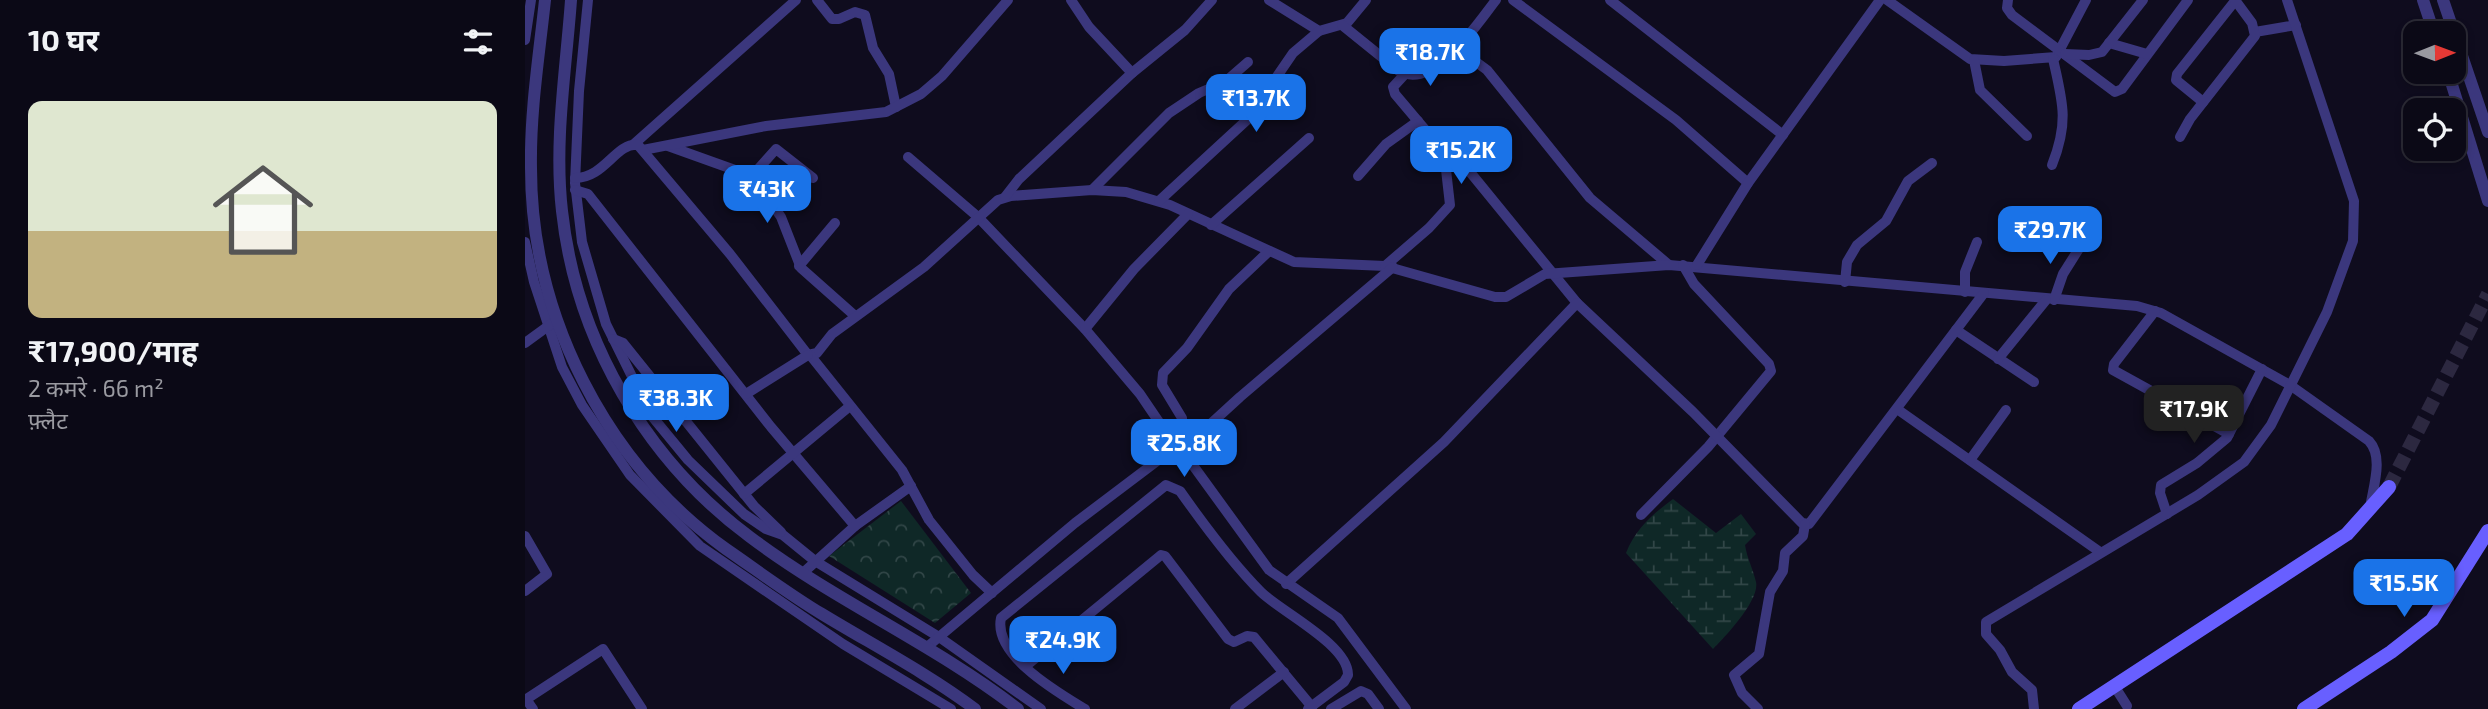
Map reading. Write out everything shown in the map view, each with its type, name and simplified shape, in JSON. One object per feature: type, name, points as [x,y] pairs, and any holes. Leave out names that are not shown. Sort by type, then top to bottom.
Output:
[{"type":"main road","points":[[2079,709],[2319,553],[2370,512],[2389,487]]},
{"type":"main road","points":[[2304,709],[2321,704],[2432,620],[2488,531]]},
{"type":"street","points":[[525,40],[531,0]]},
{"type":"street","points":[[545,0],[534,94],[531,170],[552,323]]},
{"type":"street","points":[[571,0],[561,96],[559,163],[568,252],[586,315],[604,363],[647,432],[678,470],[749,537],[958,665],[1017,709]]},
{"type":"street","points":[[588,0],[579,91],[575,190],[582,242],[613,339],[651,415],[688,460],[744,514],[766,529],[783,535]]},
{"type":"street","points":[[576,178],[592,176],[638,147],[715,69],[796,0]]},
{"type":"street","points":[[817,0],[832,19],[855,12],[865,15],[873,48],[888,70],[896,107]]},
{"type":"street","points":[[638,147],[664,145],[766,126],[879,114],[921,94],[942,76],[1008,0]]},
{"type":"street","points":[[1071,0],[1089,27],[1132,73]]},
{"type":"street","points":[[747,394],[821,350],[832,334],[854,315],[897,289],[924,267],[978,216],[1005,197],[1019,179],[1132,73],[1185,30],[1212,0]]},
{"type":"street","points":[[1269,0],[1319,31]]},
{"type":"street","points":[[1159,201],[1248,119],[1293,53],[1319,31],[1342,25],[1353,18],[1366,0]]},
{"type":"street","points":[[1342,25],[1405,74],[1424,74],[1440,65],[1457,48],[1496,0]]},
{"type":"street","points":[[1513,0],[1676,120],[1748,183]]},
{"type":"street","points":[[1610,0],[1783,135]]},
{"type":"street","points":[[1697,265],[1748,183],[1880,0]]},
{"type":"street","points":[[1887,0],[1974,60],[2053,59],[2063,52],[2086,0]]},
{"type":"street","points":[[2008,0],[2007,8],[2012,15],[2115,92],[2122,89],[2188,0]]},
{"type":"street","points":[[2063,52],[2095,55],[2109,43],[2143,0]]},
{"type":"street","points":[[2181,138],[2203,102],[2254,39],[2255,32],[2235,0],[2177,74],[2176,80],[2203,102]]},
{"type":"street","points":[[2034,709],[2032,690],[2012,672],[2000,650],[1986,634],[1986,622],[2167,513],[2239,466],[2268,430],[2327,312],[2353,241],[2356,211],[2287,0]]},
{"type":"street","points":[[2423,0],[2430,21]]},
{"type":"street","points":[[2442,0],[2488,132]]},
{"type":"street","points":[[2255,32],[2296,25]]},
{"type":"street","points":[[2109,43],[2147,54]]},
{"type":"street","points":[[1457,48],[1487,70],[1595,204],[1669,265]]},
{"type":"street","points":[[2052,165],[2064,133],[2062,99],[2053,59]]},
{"type":"street","points":[[1974,60],[1980,90],[2027,136]]},
{"type":"street","points":[[1092,190],[1169,113],[1199,93],[1225,82],[1248,62]]},
{"type":"street","points":[[1405,74],[1394,83],[1393,90],[1444,152],[1461,161],[1577,303],[1693,412],[1805,524]]},
{"type":"street","points":[[2452,84],[2488,201]]},
{"type":"street","points":[[1358,176],[1386,144],[1418,121]]},
{"type":"street","points":[[1210,225],[1308,138]]},
{"type":"street","points":[[664,145],[751,177],[765,191],[781,217],[799,265],[854,315]]},
{"type":"street","points":[[638,147],[730,254],[902,470],[929,520],[973,575],[992,593]]},
{"type":"street","points":[[751,177],[776,149],[813,178]]},
{"type":"street","points":[[926,647],[1075,523],[1169,452],[1179,451],[1429,228],[1450,205],[1444,152]]},
{"type":"street","points":[[908,157],[978,216],[1086,329],[1140,394],[1179,451],[1269,570],[1338,618],[1406,709]]},
{"type":"street","points":[[1845,282],[1847,262],[1857,245],[1886,222],[1908,181],[1932,163]]},
{"type":"street","points":[[575,190],[588,194],[855,526]]},
{"type":"street","points":[[1005,197],[1092,190],[1121,191],[1159,201],[1268,252],[1299,263],[1389,266],[1501,298],[1539,277],[1552,273],[1697,265],[1845,282],[2137,306],[2155,311],[2290,385],[2376,448],[2378,457],[2370,512]]},
{"type":"street","points":[[1086,329],[1134,269],[1188,214]]},
{"type":"street","points":[[799,265],[835,223]]},
{"type":"street","points":[[525,242],[552,323],[597,419],[630,475],[700,546],[843,644],[951,709]]},
{"type":"street","points":[[1965,292],[1965,272],[1977,242]]},
{"type":"street","points":[[1998,359],[2050,300],[2080,247]]},
{"type":"street","points":[[1169,436],[1182,418],[1162,385],[1163,373],[1187,348],[1229,289],[1268,252]]},
{"type":"street","points":[[1641,515],[1716,437],[1769,374],[1770,367],[1694,284],[1683,265]]},
{"type":"street","points":[[1805,524],[1811,522],[1984,293]]},
{"type":"street","points":[[1286,584],[1444,442],[1577,303]]},
{"type":"street","points":[[2155,311],[2114,364],[2113,370],[2229,434]]},
{"type":"street","points":[[525,343],[552,323]]},
{"type":"street","points":[[1957,330],[2034,382]]},
{"type":"street","points":[[613,339],[623,343],[744,494],[783,535],[815,561],[939,637],[1041,709]]},
{"type":"street","points":[[2167,513],[2160,493],[2161,485],[2197,463],[2229,434],[2262,369]]},
{"type":"street","points":[[744,494],[850,406]]},
{"type":"street","points":[[1897,409],[2101,552]]},
{"type":"street","points":[[1970,460],[2006,410]]},
{"type":"street","points":[[597,419],[683,513],[712,537],[819,612],[975,709]]},
{"type":"street","points":[[1026,666],[1161,555],[1165,556],[1228,639],[1234,642],[1247,636],[1254,637],[1310,708],[1344,682],[1348,675],[1346,664],[1323,639],[1262,594],[1179,491],[1171,485],[1161,487],[1003,613],[1000,623],[1003,642],[1026,666],[1085,709]]},
{"type":"street","points":[[803,572],[855,526],[911,486]]},
{"type":"street","points":[[712,537],[754,506]]},
{"type":"street","points":[[1758,709],[1742,693],[1734,675],[1759,654],[1770,592],[1783,572],[1785,553],[1803,536],[1805,524]]},
{"type":"street","points":[[525,536],[547,574],[525,591]]},
{"type":"street","points":[[533,709],[526,700],[603,649],[642,709]]},
{"type":"street","points":[[1235,709],[1283,672]]},
{"type":"street","points":[[2115,687],[2127,706]]},
{"type":"street","points":[[1331,709],[1361,691],[1368,694],[1379,709]]},
{"type":"green space","points":[[1673,499],[1716,533],[1741,514],[1756,534],[1745,545],[1756,590],[1741,618],[1713,649],[1626,553],[1646,522]]},
{"type":"green space","points":[[901,501],[971,593],[935,623],[829,556]]},
{"type":"tunnel","points":[[2389,487],[2488,294]]}]
